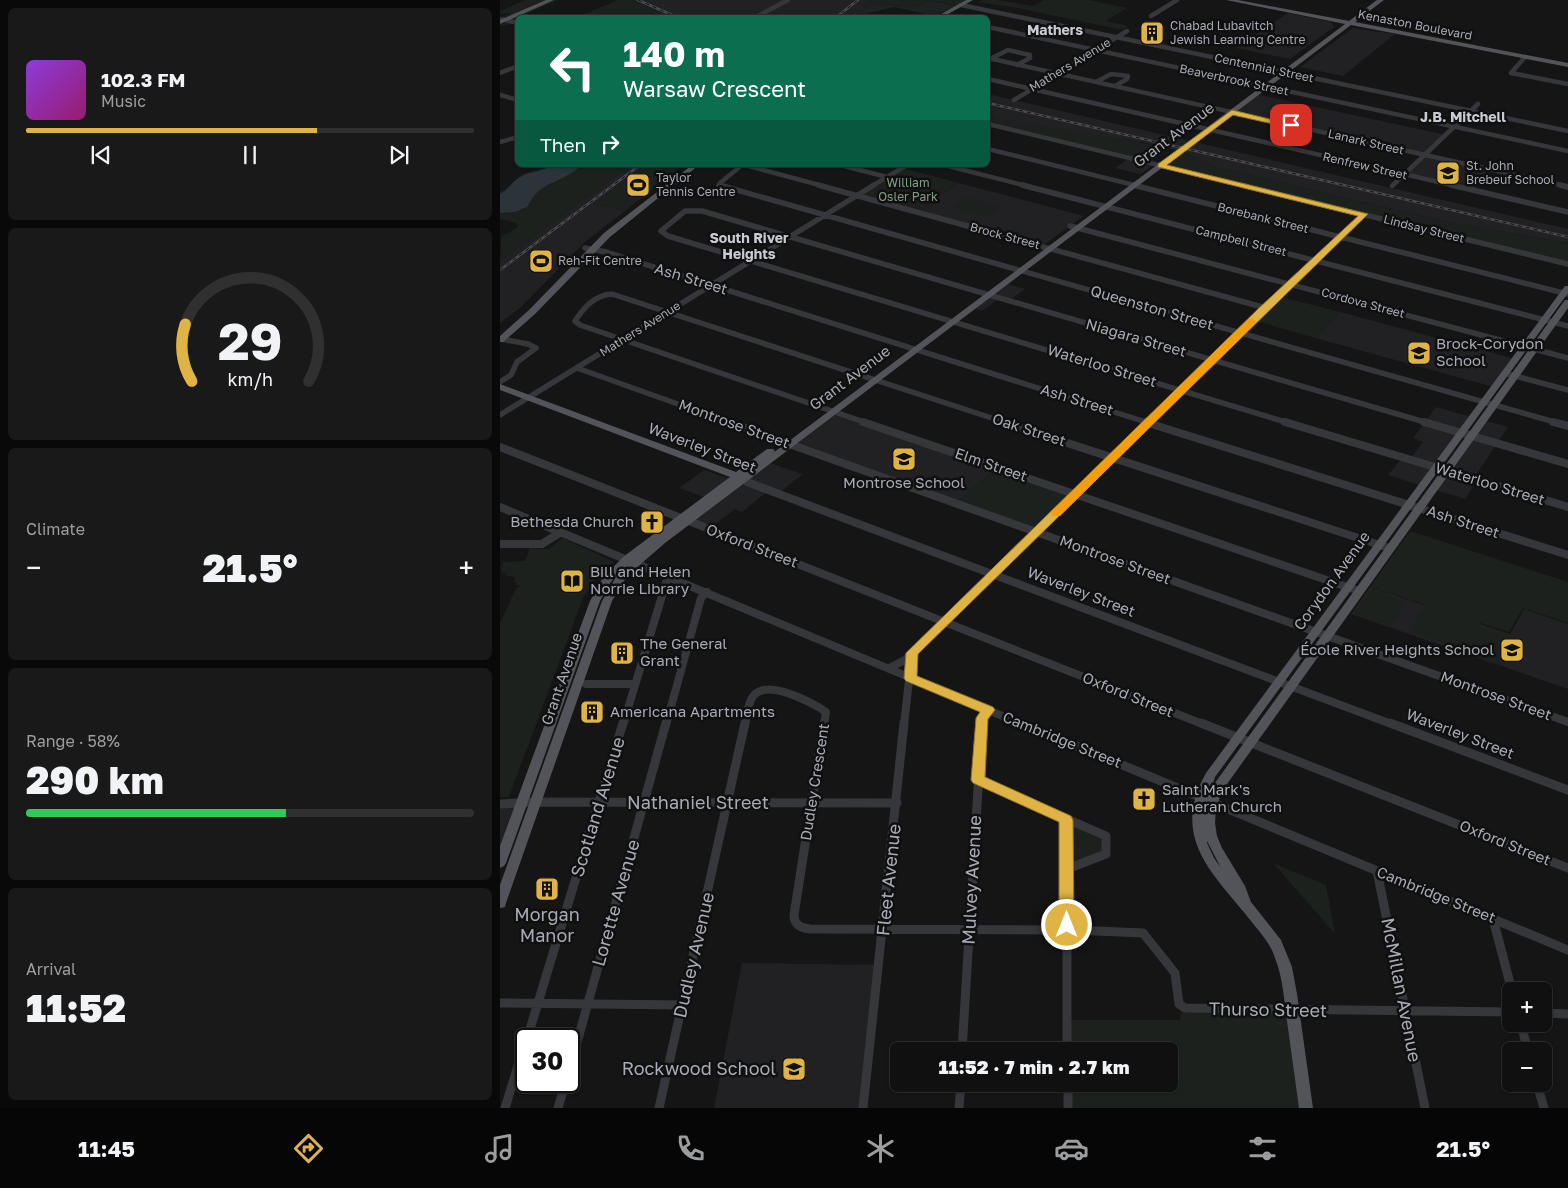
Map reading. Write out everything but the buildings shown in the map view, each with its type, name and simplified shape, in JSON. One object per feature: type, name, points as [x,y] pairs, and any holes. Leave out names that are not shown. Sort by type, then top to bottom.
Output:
[{"type":"main road","points":[[521,15],[541,0]]},
{"type":"main road","points":[[523,15],[551,0]]},
{"type":"main road","points":[[943,15],[966,3],[977,0]]},
{"type":"main road","name":"Kenaston Boulevard","points":[[1228,0],[1568,64]]},
{"type":"main road","name":"Kenaston Boulevard","points":[[1240,0],[1332,19]]},
{"type":"main road","name":"Grant Avenue","points":[[1360,14],[1374,0]]},
{"type":"main road","name":"Grant Avenue","points":[[500,863],[595,601],[606,581],[685,519],[1045,247],[1103,206],[1349,22],[1382,0]]},
{"type":"main road","points":[[1332,19],[1347,18],[1360,14]]},
{"type":"main road","points":[[1360,14],[1358,20],[1361,22],[1382,28]]},
{"type":"main road","points":[[502,19],[515,18]]},
{"type":"main road","points":[[502,19],[515,18]]},
{"type":"main road","points":[[502,19],[515,18]]},
{"type":"main road","points":[[1332,19],[1339,25],[1337,31]]},
{"type":"main road","name":"Kenaston Boulevard","points":[[1349,22],[1568,64]]},
{"type":"main road","points":[[1337,31],[1350,27],[1369,27]]},
{"type":"main road","points":[[500,331],[526,309],[589,248],[686,167]]},
{"type":"main road","points":[[646,200],[693,167]]},
{"type":"main road","points":[[500,340],[534,310],[589,248]]},
{"type":"main road","name":"Corydon Avenue","points":[[1206,799],[1221,783],[1359,591],[1389,548],[1414,506],[1549,321],[1567,292]]},
{"type":"main road","name":"Corydon Avenue","points":[[1549,321],[1568,302]]},
{"type":"main road","name":"Waverley Street","points":[[500,387],[525,399],[738,479]]},
{"type":"main road","name":"Waverley Street","points":[[500,393],[525,399],[721,470],[738,479]]},
{"type":"main road","name":"Grant Avenue","points":[[738,479],[759,459],[787,443]]},
{"type":"main road","points":[[721,470],[733,469],[759,459]]},
{"type":"main road","name":"Corydon Avenue","points":[[1306,1108],[1289,983],[1278,949],[1246,904],[1240,885],[1223,862],[1211,838],[1206,799],[1210,776],[1378,544],[1414,506]]},
{"type":"main road","name":"Grant Avenue","points":[[500,903],[607,601],[631,561]]},
{"type":"street","points":[[760,15],[788,0]]},
{"type":"street","points":[[1151,16],[1177,0]]},
{"type":"street","name":"Centennial Street","points":[[966,3],[1117,37],[1568,132]]},
{"type":"street","name":"Beaverbrook Street","points":[[990,28],[1568,151]]},
{"type":"street","name":"Mathers Avenue","points":[[1014,100],[1126,31]]},
{"type":"street","points":[[990,58],[1008,50],[1030,55],[1030,58],[1017,65]]},
{"type":"street","points":[[1525,57],[1511,73],[1568,84]]},
{"type":"street","name":"Lanark Street","points":[[990,58],[1568,187]]},
{"type":"street","points":[[500,74],[515,67]]},
{"type":"street","points":[[1096,82],[1110,74],[1118,73],[1128,76],[1127,79],[1115,86]]},
{"type":"street","name":"Renfrew Street","points":[[990,79],[1568,212]]},
{"type":"street","points":[[500,95],[515,99]]},
{"type":"street","points":[[1392,186],[1478,104]]},
{"type":"street","name":"Lindsay Street","points":[[990,124],[1568,264]]},
{"type":"street","points":[[500,141],[515,137]]},
{"type":"street","name":"Borebank Street","points":[[990,150],[1567,292]]},
{"type":"street","name":"Queenston Street","points":[[740,167],[720,183],[719,186],[1568,426]]},
{"type":"street","name":"Brock Street","points":[[751,167],[1266,308]]},
{"type":"street","points":[[848,167],[887,177]]},
{"type":"street","name":"Mathers Avenue","points":[[500,414],[904,167]]},
{"type":"street","name":"Campbell Street","points":[[952,167],[1568,326]]},
{"type":"street","name":"Niagara Street","points":[[751,260],[668,236],[661,231],[685,211],[694,210],[790,236],[1568,464]]},
{"type":"street","points":[[889,668],[905,660],[945,622],[1364,214]]},
{"type":"street","name":"Cordova Street","points":[[1074,227],[1568,358]]},
{"type":"street","name":"Ash Street","points":[[589,248],[1568,555]]},
{"type":"street","name":"Waterloo Street","points":[[751,260],[1568,507]]},
{"type":"street","name":"Oak Street","points":[[623,339],[580,325],[574,321],[595,298],[606,294],[668,311],[1389,548]]},
{"type":"street","name":"Elm Street","points":[[623,339],[1359,591]]},
{"type":"street","points":[[500,340],[528,344],[536,348],[517,362],[512,367],[511,375],[500,382]]},
{"type":"street","name":"Montrose Street","points":[[577,368],[1568,722]]},
{"type":"street","points":[[1509,374],[1568,390]]},
{"type":"street","name":"Oxford Street","points":[[500,447],[1568,868]]},
{"type":"street","name":"Waverley Street","points":[[738,479],[1568,790]]},
{"type":"street","name":"Cambridge Street","points":[[500,507],[1568,950]]},
{"type":"street","points":[[500,544],[542,544],[561,532]]},
{"type":"street","name":"Scotland Avenue","points":[[529,1028],[668,576]]},
{"type":"street","name":"Lorette Avenue","points":[[580,1032],[701,598],[707,592]]},
{"type":"street","name":"Fleet Avenue","points":[[863,1108],[884,928],[912,653]]},
{"type":"street","points":[[586,684],[635,684]]},
{"type":"street","name":"Dudley Crescent","points":[[728,803],[751,699],[757,692],[770,688],[779,690],[820,707],[826,712],[794,920]]},
{"type":"street","name":"Mulvey Avenue","points":[[963,1042],[982,718],[988,710]]},
{"type":"street","points":[[978,780],[1106,836],[1106,854],[1067,870]]},
{"type":"street","name":"Nathaniel Street","points":[[500,804],[536,802],[897,803]]},
{"type":"street","name":"Dudley Avenue","points":[[659,1108],[728,803]]},
{"type":"street","points":[[1066,820],[1067,1042]]},
{"type":"street","name":"McMillan Avenue","points":[[1377,871],[1425,1108]]},
{"type":"street","points":[[1493,919],[1510,982]]},
{"type":"street","name":"Thurso Street","points":[[794,920],[798,925],[805,928],[1067,930],[1143,933],[1175,973],[1178,1000],[1182,1007],[1502,1012]]},
{"type":"street","points":[[500,1003],[683,1005]]},
{"type":"street","points":[[1552,1013],[1568,1014]]},
{"type":"street","name":"Scotland Avenue","points":[[505,1108],[515,1075]]},
{"type":"street","points":[[959,1108],[960,1092]]},
{"type":"street","points":[[1068,1092],[1068,1108]]},
{"type":"street","points":[[1539,1092],[1544,1108]]},
{"type":"street","points":[[558,1108],[562,1093]]},
{"type":"shaded area","points":[[631,0],[869,0],[861,7],[879,4],[916,7],[926,2],[935,1],[955,6],[937,15],[894,7],[862,15],[664,15]]},
{"type":"shaded area","points":[[1288,13],[1331,22],[1334,27],[1290,59],[1236,48]]},
{"type":"shaded area","points":[[1353,28],[1395,34],[1343,76],[1300,67]]},
{"type":"shaded area","points":[[990,94],[1568,229],[1568,243],[1442,221],[1219,168],[1183,152],[1142,142],[1028,126],[990,116]]},
{"type":"shaded area","points":[[1256,94],[1446,135],[1425,155],[1493,170],[1474,190],[1404,175],[1424,156],[1232,112]]},
{"type":"shaded area","points":[[1129,158],[1154,164],[1141,174],[1115,168]]},
{"type":"shaded area","points":[[550,167],[579,167],[570,174],[544,187],[533,197],[527,207],[515,212],[500,213],[500,194],[513,182],[526,174]]},
{"type":"shaded area","points":[[628,167],[642,167],[594,204],[626,210],[585,242],[520,308],[500,323],[500,261]]},
{"type":"shaded area","points":[[959,183],[1084,216],[1042,246],[920,213],[936,202],[937,197]]},
{"type":"shaded area","points":[[1004,283],[1025,289],[1009,301],[1000,298],[982,311],[971,308]]},
{"type":"shaded area","name":"Brock-Corydon School","points":[[1340,312],[1515,359],[1494,387],[1315,338]]},
{"type":"shaded area","points":[[1436,407],[1472,417],[1422,486],[1388,475],[1403,457],[1410,459],[1423,442],[1413,438]]},
{"type":"shaded area","name":"Montrose School","points":[[833,411],[998,467],[956,503],[791,444]]},
{"type":"shaded area","points":[[1482,420],[1508,427],[1474,478],[1477,480],[1465,499],[1432,489]]},
{"type":"shaded area","points":[[767,462],[803,474],[778,494],[769,490],[742,512],[735,509],[709,529],[689,521]]},
{"type":"shaded area","points":[[704,470],[727,478],[734,478],[707,498],[679,488]]},
{"type":"shaded area","name":"École River Heights School","points":[[1370,587],[1510,634],[1524,609],[1568,624],[1568,689],[1351,614]]},
{"type":"shaded area","points":[[522,803],[500,863],[500,804]]},
{"type":"shaded area","name":"Rockwood School","points":[[742,963],[879,965],[863,1108],[714,1108]]},
{"type":"green space","points":[[526,0],[558,0],[525,15],[515,15],[515,23],[500,26],[500,24],[511,22],[508,18],[500,18],[511,13],[500,14],[500,11]]},
{"type":"green space","points":[[614,0],[631,0],[666,15],[582,15],[616,1]]},
{"type":"green space","points":[[869,0],[970,0],[958,6],[935,1],[926,2],[916,7],[879,4],[867,8],[860,7]]},
{"type":"green space","points":[[997,0],[1033,6],[1044,0],[1089,0],[1127,8],[1106,21],[1129,26],[1123,30],[1012,7],[977,2]]},
{"type":"green space","points":[[990,116],[1124,139],[1169,149],[1150,163],[990,124]]},
{"type":"green space","points":[[1183,152],[1219,168],[1442,221],[1568,243],[1568,264],[1164,166]]},
{"type":"green space","points":[[628,167],[500,261],[501,237],[518,227],[517,223],[500,219],[500,192],[522,175],[545,168]]},
{"type":"green space","name":"Taylor Tennis Centre","points":[[642,167],[680,167],[626,210],[593,204]]},
{"type":"green space","name":"William Osler Park","points":[[902,168],[959,183],[937,197],[936,202],[920,213],[856,195]]},
{"type":"green space","points":[[966,197],[1002,207],[988,217],[952,207]]},
{"type":"green space","points":[[1278,296],[1340,312],[1315,338],[1253,320]]},
{"type":"green space","points":[[998,467],[1076,494],[1037,532],[956,503]]},
{"type":"green space","points":[[1410,531],[1568,582],[1568,623],[1523,608],[1509,632],[1480,623],[1465,650],[1410,631],[1426,605],[1370,587]]},
{"type":"green space","points":[[563,538],[614,562],[599,574],[583,598],[509,797],[500,797],[500,623],[519,585],[516,585],[517,582],[514,582],[515,577],[507,576],[506,572],[503,573],[500,567],[504,562],[525,561],[530,548],[549,549]]},
{"type":"green space","points":[[1371,590],[1406,602],[1390,626],[1354,613]]},
{"type":"green space","points":[[1480,628],[1518,641],[1504,666],[1464,652]]},
{"type":"green space","points":[[1066,820],[1106,836],[1106,854],[1067,869]]},
{"type":"green space","points":[[1273,863],[1326,885],[1335,934]]},
{"type":"green space","points":[[1182,1007],[1292,1010],[1306,1108],[1068,1108],[1068,1092],[1178,1092],[1178,1042],[1067,1042],[1067,1020],[1180,1020]]},
{"type":"railway","points":[[638,0],[672,15]]},
{"type":"railway","points":[[839,15],[858,0]]},
{"type":"railway","points":[[990,103],[1568,237]]},
{"type":"railway","points":[[500,270],[637,167]]},
{"type":"slow traffic","points":[[1056,513],[1252,321]]},
{"type":"place","name":"Chabad Lubavitch Jewish Learning Centre","points":[[1152,33]]},
{"type":"place","name":"St. John Brebeuf School","points":[[1448,173]]},
{"type":"place","name":"Taylor Tennis Centre","points":[[638,185]]},
{"type":"place","name":"Reh-Fit Centre","points":[[541,261]]},
{"type":"place","name":"Brock-Corydon School","points":[[1419,353]]},
{"type":"place","name":"Montrose School","points":[[904,459]]},
{"type":"place","name":"Bethesda Church","points":[[652,522]]},
{"type":"place","name":"Bill and Helen Norrie Library","points":[[572,581]]},
{"type":"place","name":"École River Heights School","points":[[1512,650]]},
{"type":"place","name":"The General Grant","points":[[622,653]]},
{"type":"place","name":"Americana Apartments","points":[[592,712]]},
{"type":"place","name":"Saint Mark's Lutheran Church","points":[[1144,799]]},
{"type":"place","name":"Morgan Manor","points":[[547,889]]},
{"type":"place","name":"Rockwood School","points":[[794,1069]]},
{"type":"district","name":"Mathers","points":[[1055,30]]},
{"type":"district","name":"J.B. Mitchell","points":[[1463,117]]},
{"type":"district","name":"South River Heights","points":[[749,246]]},
{"type":"route","points":[[1067,925],[1066,820],[978,780],[982,718],[988,710],[910,678],[912,653],[1263,310],[1364,214],[1161,166],[1232,112],[1291,125]]}]
